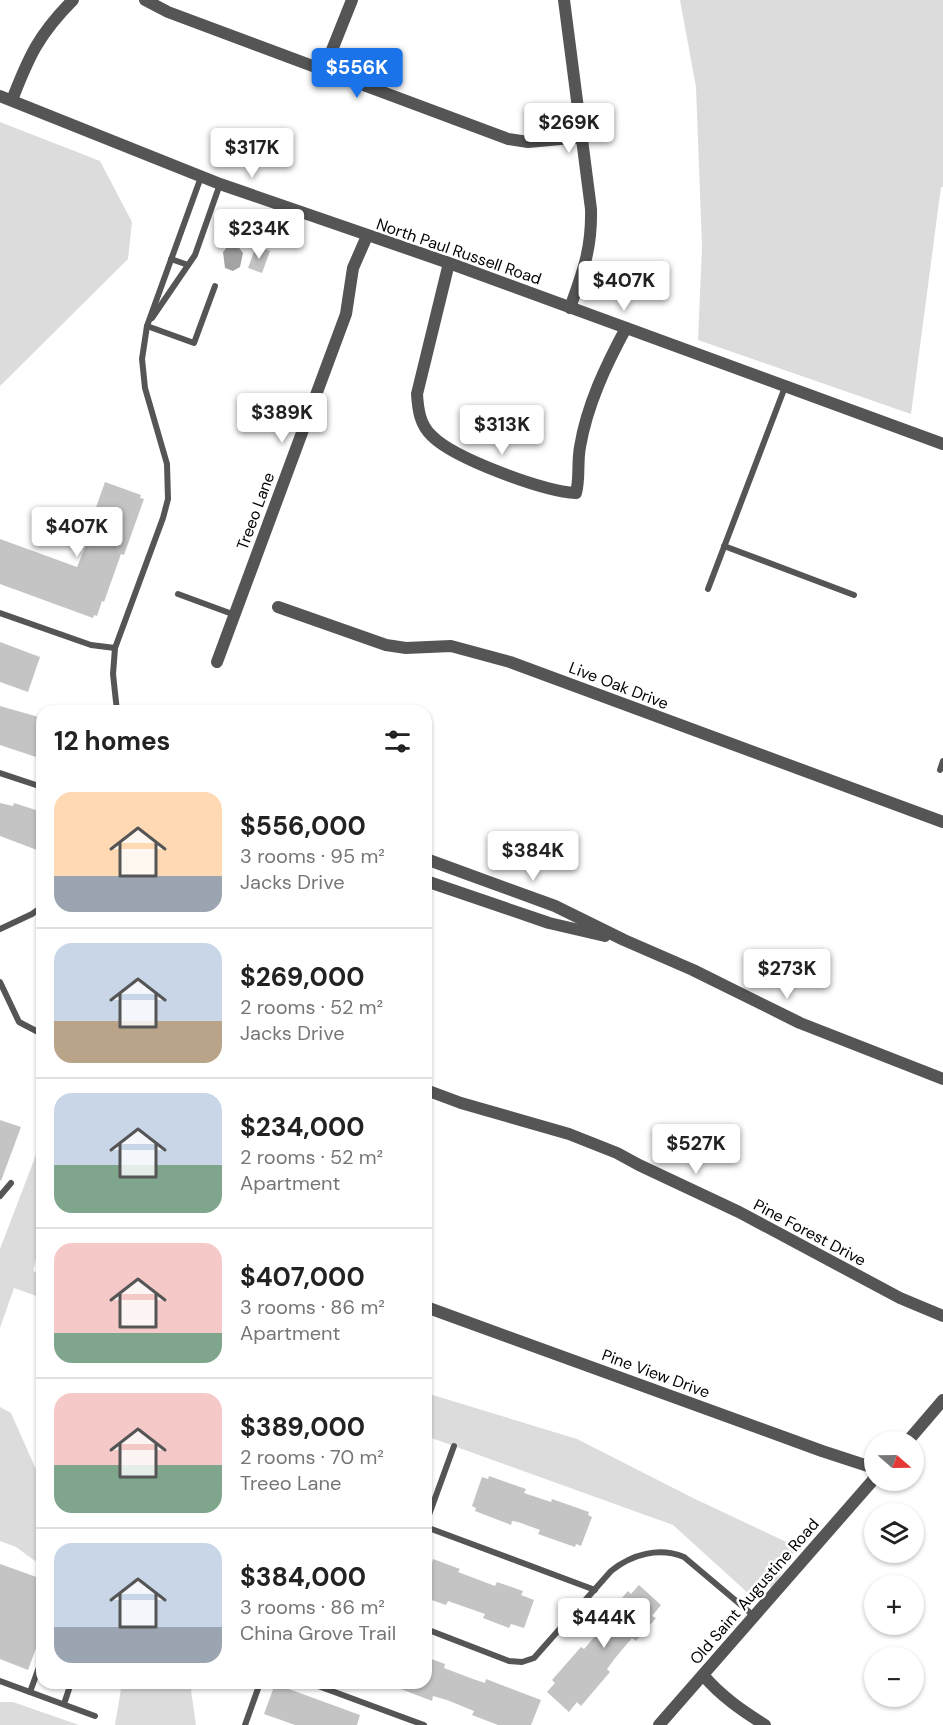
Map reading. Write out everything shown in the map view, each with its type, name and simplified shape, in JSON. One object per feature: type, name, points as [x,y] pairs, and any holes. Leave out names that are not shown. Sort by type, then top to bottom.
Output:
[{"type":"street","points":[[6,98],[40,36],[73,0]]},
{"type":"street","points":[[145,0],[168,12],[508,139],[528,142],[582,137]]},
{"type":"street","points":[[324,70],[352,0]]},
{"type":"street","points":[[564,0],[591,209],[588,255],[570,308]]},
{"type":"street","name":"North Paul Russell Road","points":[[6,98],[220,184],[449,263],[943,444]]},
{"type":"street","name":"Treeo Lane","points":[[218,662],[346,314],[353,268],[367,236]]},
{"type":"street","points":[[449,263],[417,394],[418,414],[431,435],[450,450],[518,479],[562,492],[576,493],[580,480],[579,449],[585,420],[626,328]]},
{"type":"street","name":"Live Oak Drive","points":[[278,607],[386,645],[406,648],[451,646],[510,662],[943,822]]},
{"type":"street","points":[[432,861],[555,906],[800,1023],[943,1079]]},
{"type":"street","points":[[432,882],[549,923],[624,940]]},
{"type":"street","name":"Pine Forest Drive","points":[[432,1092],[461,1103],[576,1136],[617,1153],[639,1166],[739,1212],[900,1298],[943,1316]]},
{"type":"street","name":"Pine View Drive","points":[[432,1308],[864,1465]]},
{"type":"street","points":[[916,1431],[943,1400]]},
{"type":"street","name":"Old Saint Augustine Road","points":[[659,1725],[864,1490]]},
{"type":"street","points":[[703,1675],[735,1706],[765,1725]]},
{"type":"lane","points":[[116,705],[113,674],[115,648],[168,499],[167,464],[145,388],[142,359],[147,326],[201,176]]},
{"type":"lane","points":[[147,326],[195,255],[220,184]]},
{"type":"lane","points":[[171,259],[188,265]]},
{"type":"lane","points":[[147,326],[194,343],[215,286]]},
{"type":"lane","points":[[708,589],[785,387]]},
{"type":"lane","points":[[724,546],[854,595]]},
{"type":"lane","points":[[178,594],[235,615]]},
{"type":"lane","points":[[0,613],[91,645],[115,648]]},
{"type":"lane","points":[[940,770],[943,761]]},
{"type":"lane","points":[[0,772],[36,785]]},
{"type":"lane","points":[[0,929],[36,911]]},
{"type":"lane","points":[[0,982],[19,1022],[36,1031]]},
{"type":"lane","points":[[1,1193],[11,1183]]},
{"type":"lane","points":[[432,1508],[454,1446]]},
{"type":"lane","points":[[432,1527],[595,1590]]},
{"type":"lane","points":[[432,1631],[509,1661],[522,1662],[534,1658],[623,1561],[660,1551],[672,1552],[684,1557],[754,1616]]},
{"type":"lane","points":[[30,1692],[36,1676]]},
{"type":"lane","points":[[0,1681],[95,1716]]},
{"type":"lane","points":[[63,1704],[69,1689]]},
{"type":"lane","points":[[245,1725],[258,1689]]},
{"type":"lane","points":[[325,1689],[410,1723],[424,1725]]},
{"type":"shaded area","points":[[680,0],[943,0],[943,187],[941,187],[911,414],[698,340],[702,247],[696,87]]},
{"type":"shaded area","points":[[0,122],[100,161],[132,222],[128,259],[0,386]]},
{"type":"shaded area","points":[[229,245],[237,245],[243,253],[240,267],[233,271],[225,268],[223,252]]},
{"type":"shaded area","points":[[36,1155],[36,1259],[33,1271],[36,1272],[36,1296],[14,1288],[0,1328],[0,1249]]},
{"type":"shaded area","points":[[432,1395],[577,1439],[693,1498],[797,1547],[774,1586],[749,1594],[673,1525],[432,1438]]},
{"type":"shaded area","points":[[0,1407],[11,1413],[36,1469],[36,1562],[16,1547],[0,1541]]},
{"type":"shaded area","points":[[121,1689],[191,1689],[196,1725],[115,1725]]},
{"type":"shaded area","points":[[0,1702],[13,1702],[79,1725],[0,1725]]},
{"type":"building","points":[[256,246],[270,251],[262,273],[248,268]]},
{"type":"building","points":[[105,482],[141,495],[140,498],[144,499],[124,555],[121,554],[97,616],[94,615],[93,618],[0,584],[0,539],[77,567]]},
{"type":"building","points":[[0,642],[40,657],[28,692],[0,682]]},
{"type":"building","points":[[0,706],[36,716],[36,757],[0,745]]},
{"type":"building","points":[[0,803],[13,806],[14,803],[36,810],[36,850],[0,836]]},
{"type":"building","points":[[0,1120],[21,1127],[1,1181],[0,1180]]},
{"type":"building","points":[[489,1476],[526,1489],[524,1493],[551,1502],[552,1499],[589,1512],[588,1515],[592,1517],[581,1546],[576,1544],[575,1547],[538,1534],[540,1530],[518,1522],[512,1521],[511,1525],[475,1511],[476,1508],[472,1506],[482,1477],[488,1479]]},
{"type":"building","points":[[433,1559],[460,1569],[458,1572],[495,1586],[497,1582],[523,1591],[521,1595],[534,1600],[524,1628],[511,1624],[509,1628],[483,1618],[485,1614],[448,1601],[446,1605],[432,1600]]},
{"type":"building","points":[[0,1564],[36,1577],[36,1648],[28,1670],[0,1659]]},
{"type":"building","points":[[639,1585],[661,1605],[652,1616],[656,1618],[636,1641],[632,1638],[607,1669],[610,1672],[581,1706],[577,1702],[569,1712],[547,1692],[555,1683],[552,1680],[581,1647],[584,1649],[603,1627],[611,1617],[608,1614],[628,1591],[631,1594]]},
{"type":"building","points":[[432,1659],[445,1664],[444,1668],[473,1679],[485,1683],[486,1679],[541,1700],[531,1725],[498,1725],[472,1715],[474,1711],[447,1700],[433,1696],[432,1701],[401,1689],[432,1689]]},
{"type":"building","points":[[273,1689],[289,1689],[360,1715],[357,1725],[295,1725],[264,1714]]}]
